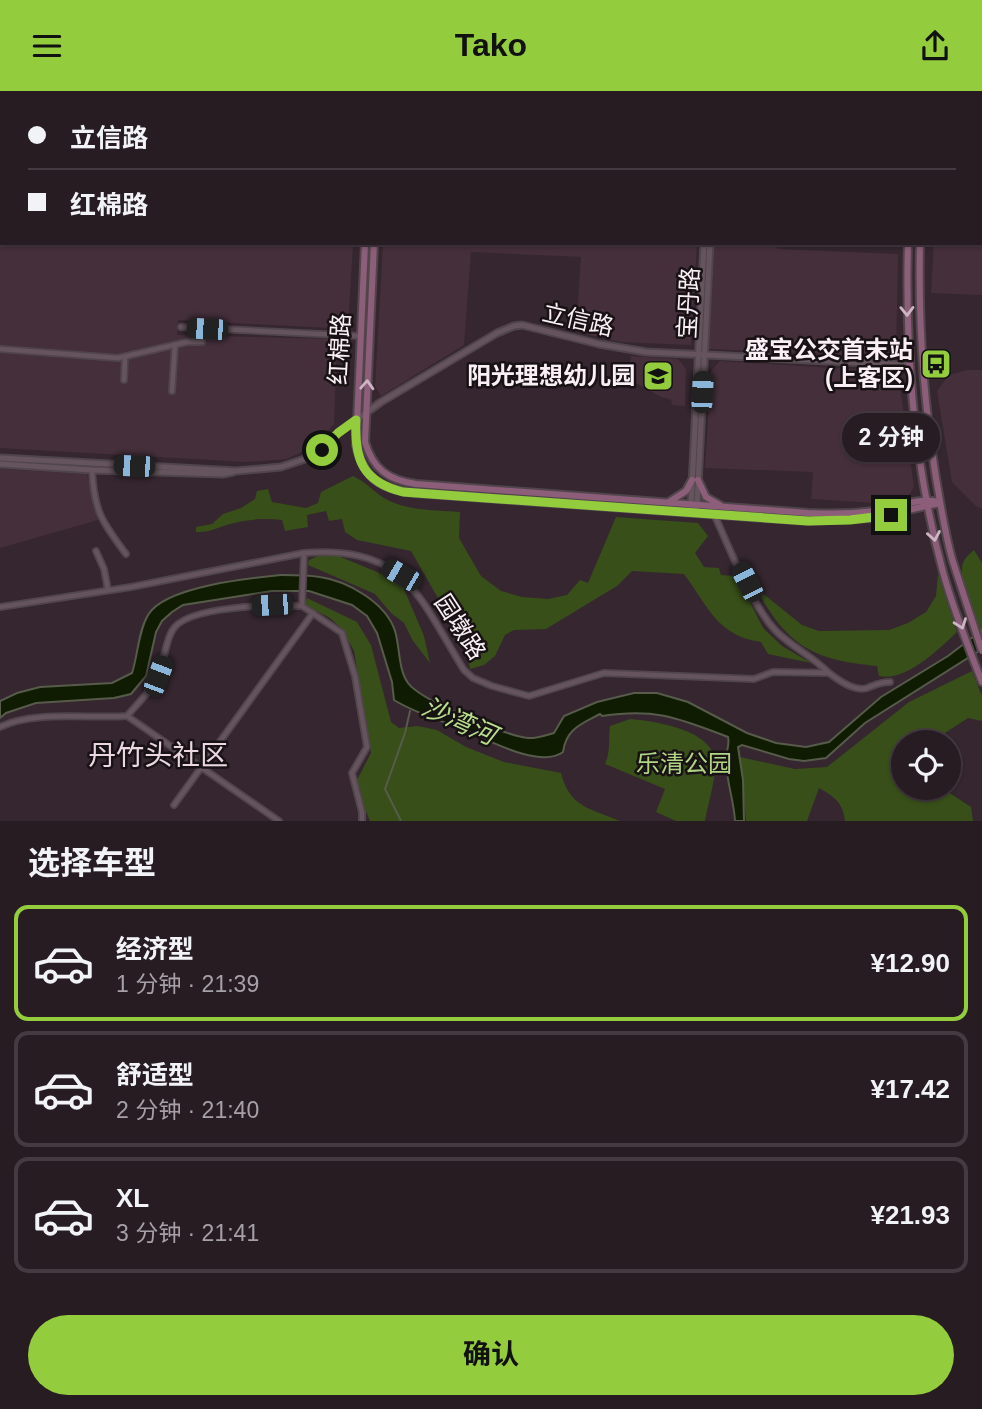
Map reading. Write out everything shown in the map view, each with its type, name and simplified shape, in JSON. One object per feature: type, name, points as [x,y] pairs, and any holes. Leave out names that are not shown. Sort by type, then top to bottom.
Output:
[{"type":"main road","name":"红棉路","points":[[365,245],[356,445],[364,468],[379,483],[414,493],[808,521],[891,515],[928,503]]},
{"type":"main road","name":"红棉路","points":[[374,245],[365,442],[376,467],[394,480],[416,484],[808,513],[850,514],[928,503]]},
{"type":"main road","points":[[908,245],[907,313],[918,446],[941,565],[982,682]]},
{"type":"main road","points":[[920,245],[919,345],[940,503],[953,562],[982,650]]},
{"type":"main road","points":[[665,503],[682,496],[695,480],[706,497],[725,507]]},
{"type":"main road","points":[[928,503],[940,503]]},
{"type":"street","name":"宝丹路","points":[[693,513],[704,245]]},
{"type":"street","name":"宝丹路","points":[[701,355],[710,245]]},
{"type":"street","name":"立信路","points":[[0,459],[92,470],[236,471],[281,467],[304,460],[322,450],[338,433],[365,413],[497,333],[514,326],[531,327],[624,349],[910,365]]},
{"type":"street","points":[[181,327],[360,336]]},
{"type":"street","points":[[0,349],[102,358],[125,357],[175,345],[202,342]]},
{"type":"street","points":[[172,391],[175,345]]},
{"type":"street","points":[[124,380],[125,357]]},
{"type":"street","name":"立信路","points":[[0,464],[176,470]]},
{"type":"street","points":[[92,470],[94,492],[102,522],[126,554]]},
{"type":"street","points":[[714,514],[755,600],[770,625],[829,673],[857,689],[890,682]]},
{"type":"street","points":[[96,551],[104,569],[108,590]]},
{"type":"street","name":"园墩路","points":[[0,607],[108,590],[304,553],[331,551],[370,557],[401,575],[416,593],[464,670],[473,678],[492,686],[529,696],[604,673],[754,679],[773,672],[829,673]]},
{"type":"street","points":[[302,606],[304,553]]},
{"type":"street","points":[[127,716],[158,676],[172,629],[181,621],[194,615],[250,607],[302,606],[342,633],[355,676],[368,747],[352,773],[362,821]]},
{"type":"street","points":[[174,805],[313,613]]},
{"type":"street","points":[[0,727],[31,717],[127,716],[279,821]]},
{"type":"shaded area","points":[[0,245],[353,245],[348,329],[178,320],[177,335],[337,339],[334,424],[314,446],[287,459],[247,462],[0,448]]},
{"type":"shaded area","points":[[383,245],[697,245],[691,345],[621,342],[576,332],[581,257],[471,252],[464,345],[381,396],[375,386]]},
{"type":"shaded area","points":[[714,245],[777,245],[777,249],[898,254],[896,359],[709,349]]},
{"type":"shaded area","points":[[934,245],[982,245],[982,295],[931,293]]},
{"type":"shaded area","name":"阳光理想幼儿园","points":[[631,356],[678,359],[686,369],[685,406],[672,405],[671,399],[661,397],[632,381],[629,371]]},
{"type":"shaded area","points":[[720,361],[898,372],[914,487],[906,500],[892,504],[811,499],[813,472],[705,468],[711,371]]},
{"type":"shaded area","points":[[967,370],[982,370],[982,509],[952,482],[937,391],[949,375]]},
{"type":"shaded area","points":[[0,469],[87,474],[98,520],[0,548]]},
{"type":"green space","points":[[353,476],[393,502],[421,509],[460,512],[459,538],[481,576],[501,591],[522,597],[548,599],[567,595],[580,580],[588,583],[616,517],[698,523],[708,536],[695,553],[704,567],[719,568],[721,575],[737,576],[763,628],[782,646],[811,663],[768,654],[761,642],[746,639],[724,626],[707,608],[684,574],[632,571],[617,586],[546,629],[514,630],[505,635],[495,656],[484,665],[470,669],[473,626],[461,612],[442,605],[411,551],[357,540],[345,532],[342,519],[329,521],[326,511],[307,515],[308,527],[285,531],[282,520],[262,519],[196,532],[196,527],[212,524],[223,514],[241,508],[255,499],[257,491],[268,489],[272,502],[306,508],[318,503],[321,492]]},
{"type":"green space","points":[[974,550],[982,563],[982,638],[962,576],[963,563]]},
{"type":"green space","points":[[336,555],[401,582],[424,636],[430,663],[413,641],[404,623],[391,613],[375,594],[308,565],[309,560],[318,556]]},
{"type":"green space","points":[[938,574],[957,632],[921,663],[889,677],[879,676],[877,666],[835,659],[804,647],[779,624],[756,588],[802,625],[819,631],[889,630],[926,612],[936,596]]},
{"type":"green space","points":[[307,598],[357,622],[371,645],[391,722],[399,728],[418,726],[437,730],[466,747],[504,762],[561,773],[565,785],[576,800],[620,821],[370,821],[358,792],[357,780],[371,753],[354,651],[342,629],[330,618],[305,605]]},
{"type":"green space","points":[[972,671],[982,696],[982,721],[968,718],[950,730],[891,730],[891,800],[960,800],[971,807],[973,821],[845,821],[837,801],[819,788],[807,821],[746,821],[740,757],[795,769],[827,767],[909,702]]},
{"type":"green space","name":"乐清公园","points":[[630,719],[682,729],[705,742],[712,751],[715,762],[714,777],[705,821],[676,821],[656,812],[665,789],[605,764],[609,750],[610,726]]},
{"type":"water","name":"沙湾河","points":[[282,575],[331,579],[365,595],[383,611],[395,631],[402,671],[408,683],[429,698],[464,716],[528,738],[554,733],[564,716],[597,702],[634,693],[657,693],[688,702],[747,733],[776,743],[806,747],[829,742],[881,697],[948,656],[982,630],[982,649],[865,723],[826,758],[804,761],[742,745],[738,747],[743,780],[744,821],[735,821],[726,767],[728,737],[666,716],[637,713],[600,714],[576,728],[567,738],[563,752],[553,757],[526,755],[511,750],[394,700],[392,682],[377,633],[367,616],[352,605],[309,591],[272,591],[183,605],[162,621],[156,632],[146,676],[131,694],[114,698],[36,703],[6,713],[0,718],[0,701],[17,693],[40,687],[112,683],[132,673],[148,615],[157,605],[172,597],[210,585]]},
{"type":"waterway","name":"沙湾河","points":[[401,821],[385,789],[410,711]]},
{"type":"place","name":"盛宝公交首末站 (上客区)","points":[[936,364]]},
{"type":"place","name":"阳光理想幼儿园","points":[[658,376]]},
{"type":"district","name":"丹竹头社区","points":[[158,755]]},
{"type":"route","points":[[322,450],[338,433],[356,420],[356,445],[364,468],[379,483],[403,492],[808,521],[891,515]]}]
